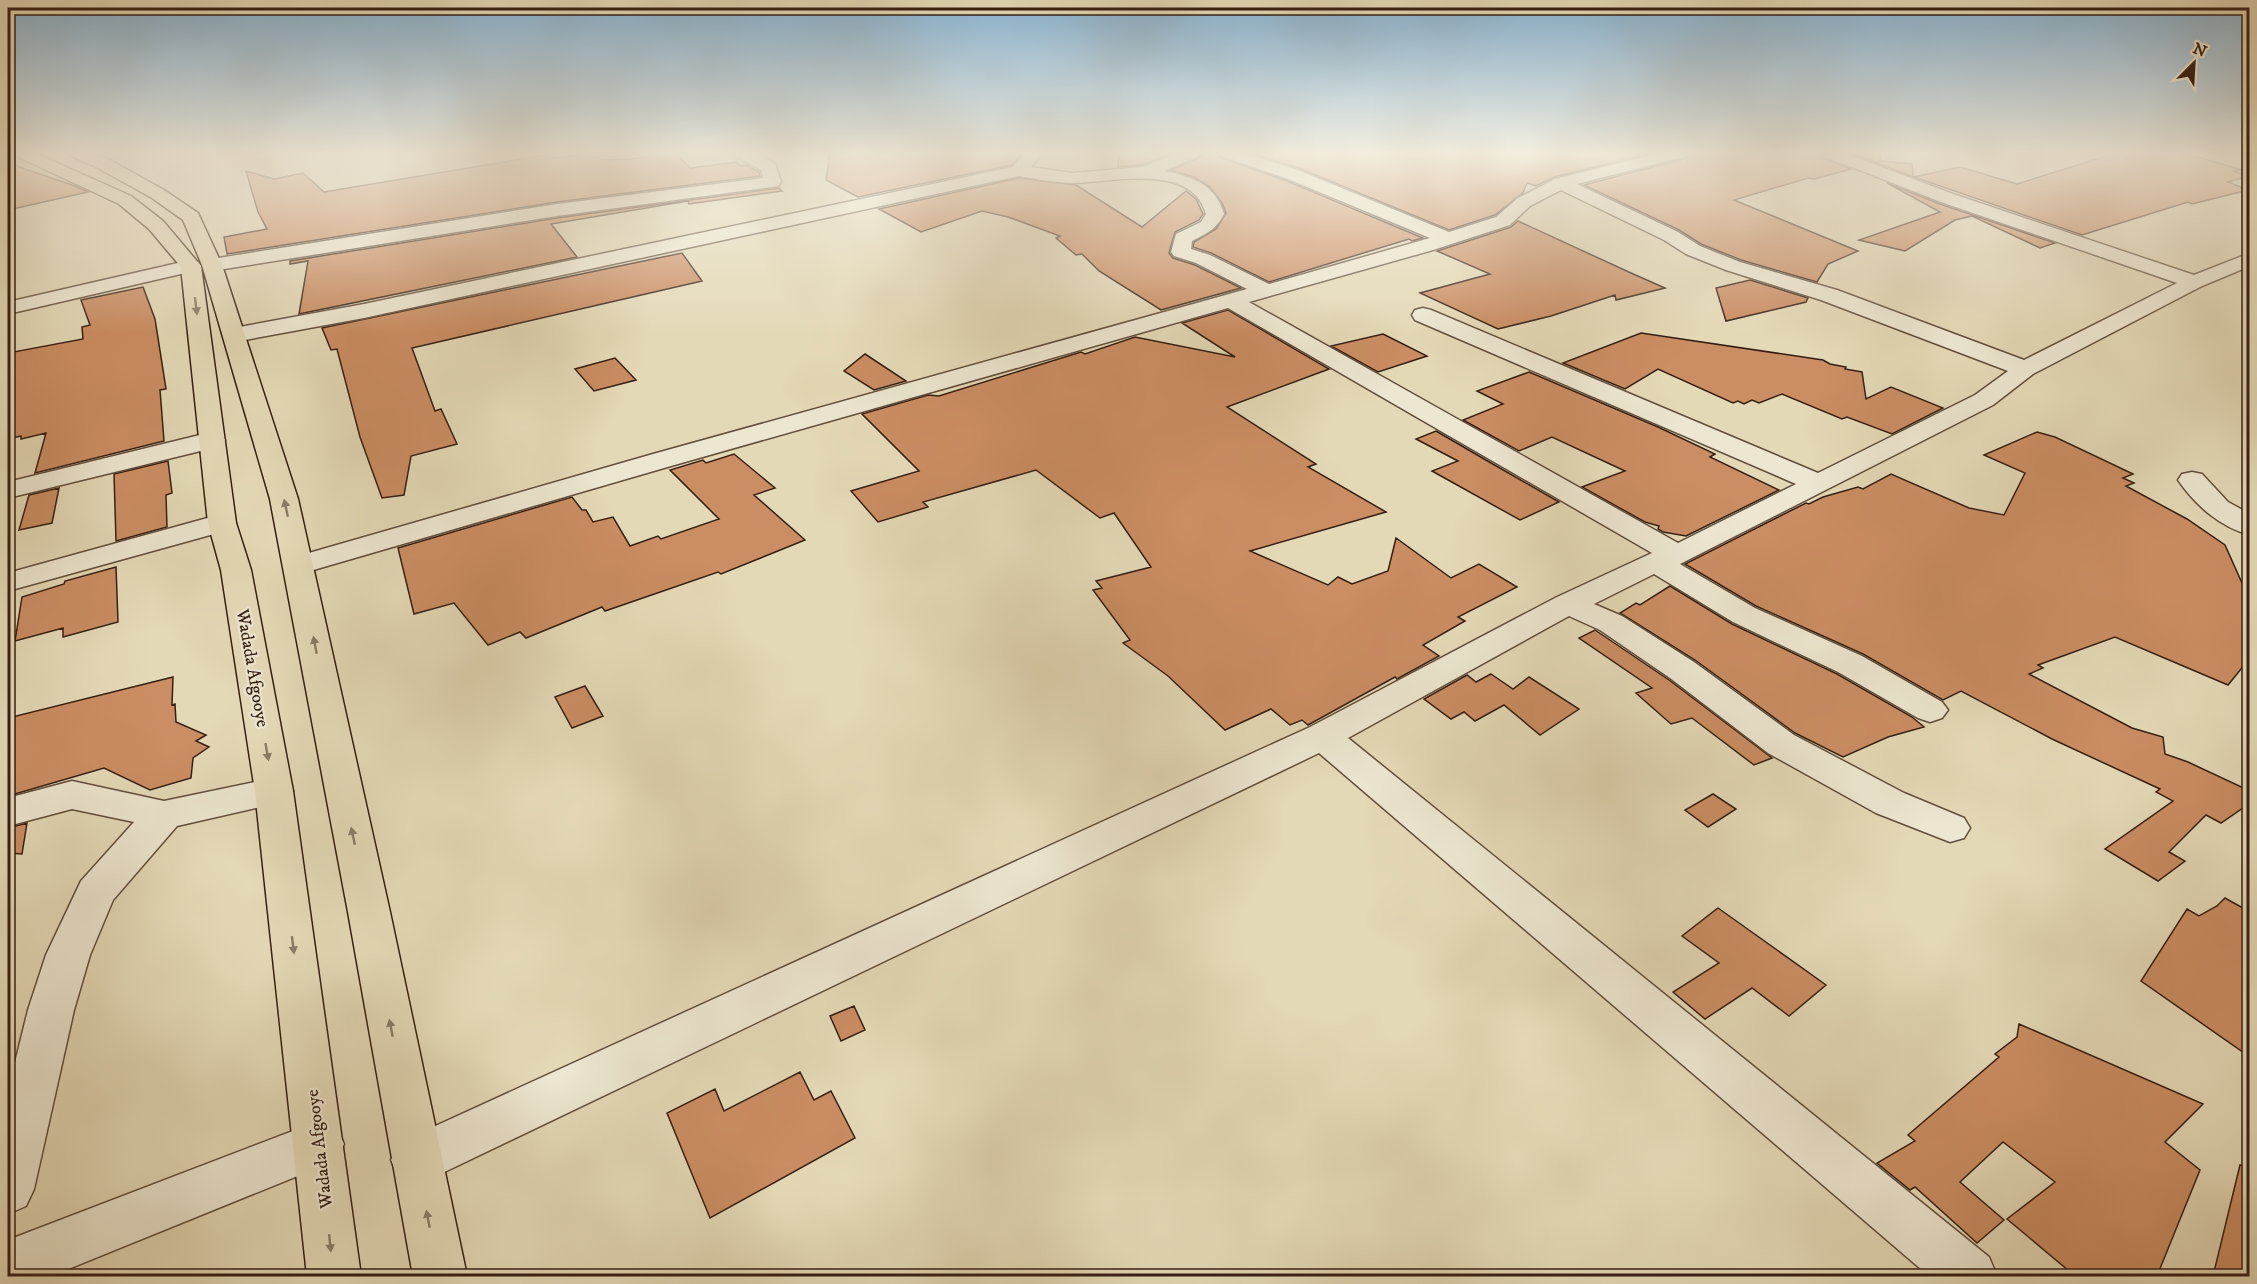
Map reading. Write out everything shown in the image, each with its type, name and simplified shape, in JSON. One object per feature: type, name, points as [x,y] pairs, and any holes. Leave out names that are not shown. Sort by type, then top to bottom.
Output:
[{"type":"highway","name":"Wadada Afgooye","points":[[141,213],[202,266],[234,335],[285,499],[440,1276]]},
{"type":"highway","name":"Wadada Afgooye","points":[[184,213],[191,218],[202,266],[212,440],[222,523],[236,570],[273,791],[334,1276]]},
{"type":"street","points":[[8,308],[202,266],[537,213]]},
{"type":"street","points":[[234,335],[386,307],[820,213]]},
{"type":"street","points":[[1215,213],[1208,226],[1183,237],[1181,252],[1203,259],[1264,290]]},
{"type":"street","points":[[1385,213],[1448,239]]},
{"type":"street","points":[[299,565],[662,460],[1448,239],[1503,220],[1511,213]]},
{"type":"street","points":[[1623,213],[1671,236],[1693,250],[1733,266],[1839,298],[2025,369]]},
{"type":"street","points":[[1991,213],[2195,282]]},
{"type":"street","points":[[416,1160],[1323,736],[1568,604],[1667,558],[1984,400],[2025,369],[2195,282],[2250,259]]},
{"type":"street","points":[[1231,301],[1667,558],[1702,592],[1744,615],[1850,664],[1930,710]]},
{"type":"street","points":[[1423,315],[1817,483]]},
{"type":"street","points":[[8,490],[212,440]]},
{"type":"street","points":[[2192,480],[2218,508],[2250,526]]},
{"type":"street","points":[[8,582],[222,523]]},
{"type":"street","points":[[1568,604],[1620,629],[1682,670],[1781,744],[1890,803],[1950,828]]},
{"type":"street","points":[[1323,736],[1970,1276]]},
{"type":"street","points":[[8,812],[72,795],[164,815],[273,791]]},
{"type":"street","points":[[8,1189],[51,1010],[68,955],[96,892],[164,815]]},
{"type":"street","points":[[8,1267],[319,1144]]},
{"type":"building","points":[[258,213],[488,213],[227,254],[224,237],[267,229]]},
{"type":"building","points":[[595,213],[617,213],[551,224],[577,257],[299,314],[308,261],[290,264],[290,261]]},
{"type":"building","points":[[886,213],[976,213],[921,232]]},
{"type":"building","points":[[990,213],[1120,213],[1142,227],[1159,213],[1202,213],[1199,220],[1175,232],[1169,253],[1173,258],[1195,265],[1241,288],[1161,310],[1099,271],[1082,254],[1076,255],[1056,238],[1060,236]]},
{"type":"building","points":[[1226,213],[1363,213],[1423,238],[1412,241],[1409,239],[1269,282],[1211,253],[1193,247],[1194,242],[1216,229]]},
{"type":"building","points":[[1408,213],[1498,213],[1495,215],[1449,230]]},
{"type":"building","points":[[1643,213],[1765,213],[1858,251],[1828,264],[1817,282],[1741,260],[1701,244],[1679,230]]},
{"type":"building","points":[[1937,213],[1966,213],[2055,243],[2040,248],[1972,216],[1955,220],[1905,251],[1859,240]]},
{"type":"building","points":[[2018,213],[2153,213],[2082,235]]},
{"type":"building","points":[[1518,221],[1665,288],[1616,300],[1615,295],[1551,316],[1498,329],[1420,293],[1490,274],[1437,251],[1511,227]]},
{"type":"building","points":[[682,253],[702,281],[412,348],[435,411],[441,409],[457,444],[411,456],[404,495],[382,498],[360,437],[337,349],[331,350],[322,328]]},
{"type":"building","points":[[1750,280],[1808,298],[1806,302],[1726,321],[1716,288]]},
{"type":"building","points":[[143,287],[155,319],[166,389],[160,390],[164,441],[35,473],[46,433],[21,439],[21,436],[8,439],[8,353],[83,339],[82,327],[90,325],[81,300]]},
{"type":"building","points":[[1228,310],[1329,369],[1227,407],[1316,464],[1308,467],[1386,512],[1250,551],[1328,585],[1338,577],[1352,584],[1388,571],[1396,538],[1451,578],[1479,564],[1517,587],[1458,617],[1465,621],[1423,645],[1439,656],[1397,679],[1395,677],[1308,725],[1302,720],[1290,725],[1271,709],[1225,730],[1168,676],[1123,643],[1130,640],[1093,590],[1102,588],[1096,581],[1151,567],[1114,513],[1100,518],[1036,470],[923,502],[928,507],[878,522],[851,491],[919,471],[862,414],[928,395],[939,396],[1081,352],[1085,354],[1135,337],[1235,357],[1182,323]]},
{"type":"building","points":[[1641,333],[1823,360],[1846,367],[1845,369],[1862,372],[1866,399],[1891,387],[1943,408],[1892,434],[1847,417],[1842,419],[1782,394],[1759,403],[1752,400],[1744,404],[1738,401],[1733,403],[1658,369],[1625,389],[1563,363]]},
{"type":"building","points":[[1383,334],[1427,356],[1378,372],[1331,346]]},
{"type":"building","points":[[865,354],[906,381],[874,390],[844,371]]},
{"type":"building","points":[[615,358],[636,380],[594,391],[575,369]]},
{"type":"building","points":[[1529,372],[1658,427],[1715,454],[1710,457],[1779,490],[1686,536],[1663,532],[1658,529],[1659,526],[1645,522],[1582,487],[1625,471],[1552,437],[1519,451],[1463,420],[1503,404],[1477,391]]},
{"type":"building","points":[[1436,431],[1559,502],[1520,520],[1432,471],[1458,461],[1416,439]]},
{"type":"building","points":[[2037,432],[2055,437],[2133,474],[2123,478],[2134,483],[2126,486],[2187,519],[2225,545],[2250,601],[2250,658],[2228,685],[2115,637],[2038,665],[2043,668],[2029,674],[2132,728],[2163,737],[2165,754],[2188,762],[2250,791],[2250,803],[2221,823],[2206,815],[2169,852],[2185,861],[2158,881],[2105,849],[2173,801],[2156,792],[2160,789],[2052,739],[1961,691],[1943,700],[1863,654],[1756,606],[1685,564],[1806,503],[1809,504],[1823,497],[1858,487],[1863,489],[1891,474],[1969,508],[2004,515],[2025,473],[1984,455]]},
{"type":"building","points":[[734,454],[775,488],[754,495],[805,540],[721,574],[718,572],[605,611],[602,607],[526,638],[520,632],[488,645],[454,603],[414,614],[398,548],[572,497],[582,510],[586,510],[593,522],[613,517],[630,546],[658,536],[661,539],[719,519],[670,470],[703,460],[706,463]]},
{"type":"building","points":[[168,461],[172,493],[166,495],[167,527],[116,541],[114,474]]},
{"type":"building","points":[[59,488],[52,523],[19,530],[29,495]]},
{"type":"building","points":[[116,567],[118,622],[63,637],[63,628],[15,641],[22,597],[64,584],[65,581]]},
{"type":"building","points":[[1670,586],[1732,624],[1837,674],[1912,717],[1924,727],[1888,737],[1843,757],[1795,733],[1695,660],[1620,613],[1636,603],[1640,605]]},
{"type":"building","points":[[1595,630],[1669,680],[1772,758],[1754,765],[1692,718],[1671,724],[1636,693],[1652,688],[1579,638]]},
{"type":"building","points":[[1491,674],[1513,689],[1529,677],[1579,709],[1540,735],[1504,705],[1475,721],[1464,712],[1451,719],[1424,699],[1467,675],[1476,682]]},
{"type":"building","points":[[173,677],[172,705],[175,704],[176,722],[206,735],[196,741],[209,747],[193,758],[191,778],[150,790],[104,768],[8,796],[8,718]]},
{"type":"building","points":[[585,686],[603,716],[572,728],[555,697]]},
{"type":"building","points":[[1713,794],[1736,809],[1708,827],[1685,810]]},
{"type":"building","points":[[27,823],[22,854],[8,853],[8,828]]},
{"type":"building","points":[[2225,898],[2250,912],[2250,1057],[2141,981],[2187,909],[2199,916],[2217,906]]},
{"type":"building","points":[[1718,908],[1826,985],[1789,1016],[1752,988],[1705,1019],[1673,992],[1719,963],[1682,936]]},
{"type":"building","points":[[854,1006],[865,1030],[841,1041],[830,1016]]},
{"type":"building","points":[[2019,1024],[2203,1104],[2165,1142],[2200,1170],[2157,1276],[2075,1276],[2007,1219],[2055,1182],[2003,1142],[1960,1182],[2004,1220],[1977,1243],[1915,1187],[1910,1190],[1877,1163],[1915,1141],[1908,1135],[1999,1057],[1995,1054],[2017,1037]]},
{"type":"building","points":[[800,1072],[814,1100],[831,1091],[855,1138],[710,1218],[667,1113],[715,1089],[724,1111]]},
{"type":"building","points":[[2240,1165],[2250,1167],[2250,1276],[2213,1276]]}]
